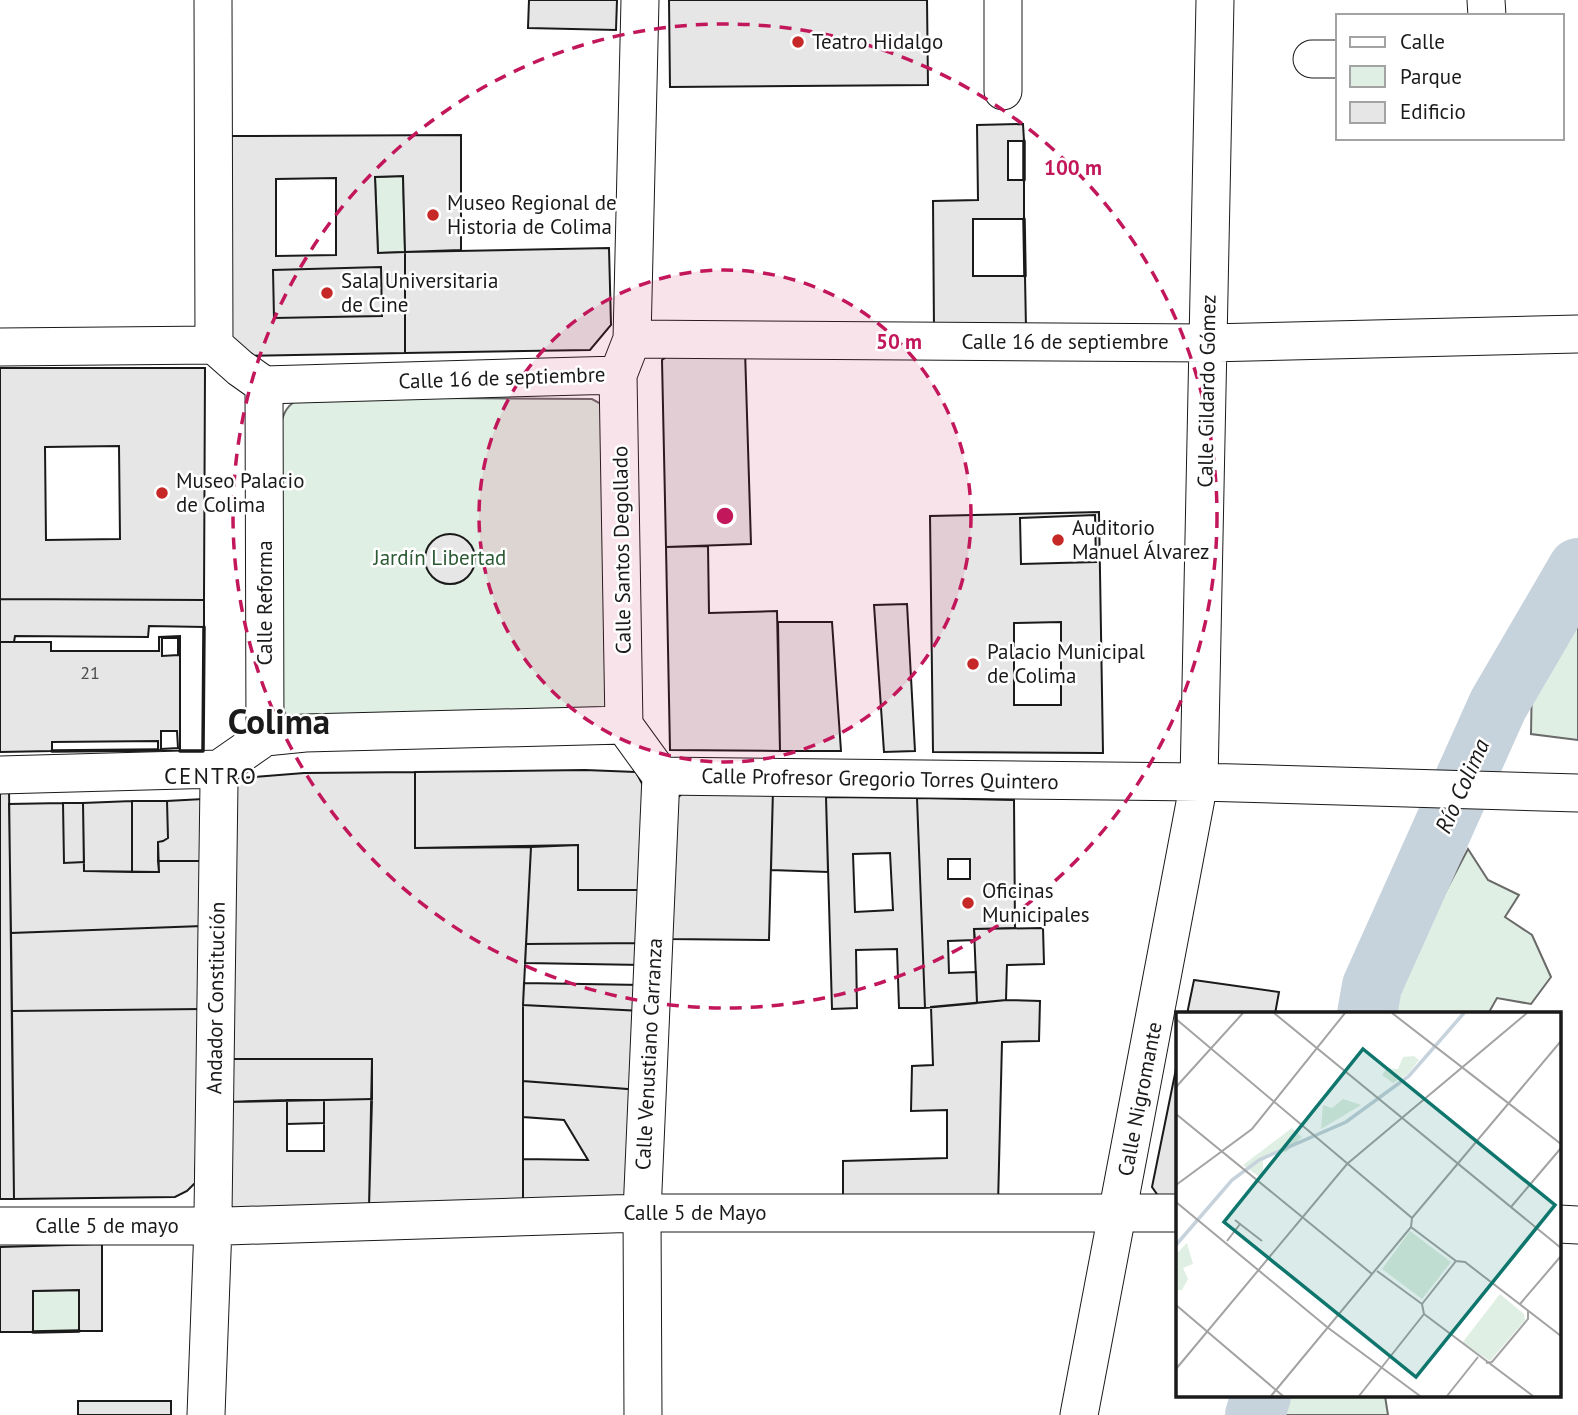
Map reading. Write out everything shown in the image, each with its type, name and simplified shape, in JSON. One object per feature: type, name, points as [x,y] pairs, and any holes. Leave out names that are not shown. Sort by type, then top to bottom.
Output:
[{"type":"street","points":[[214,0],[214,345]]},
{"type":"street","points":[[632,338],[640,0]]},
{"type":"street","points":[[1003,0],[1003,91]]},
{"type":"street","name":"Calle Gildardo Gómez","points":[[1199,782],[1215,0]]},
{"type":"street","name":"Calle 16 de septiembre","points":[[264,385],[618,375],[632,338],[1208,343],[1560,334]]},
{"type":"street","points":[[0,346],[214,345],[264,385]]},
{"type":"street","name":"Calle Santos Degollado","points":[[618,375],[624,725]]},
{"type":"street","name":"Calle Reforma","points":[[264,385],[265,737]]},
{"type":"street","points":[[0,775],[219,776],[265,737],[305,733],[624,725],[661,776]]},
{"type":"street","name":"Andador Constitución","points":[[206,1415],[213,1220],[219,776]]},
{"type":"street","name":"Calle Profresor Gregorio Torres Quintero","points":[[661,776],[1199,782],[1578,793]]},
{"type":"street","name":"Calle Venustiano Carranza","points":[[643,1415],[642,1213],[661,776]]},
{"type":"street","name":"Calle Nigromante","points":[[1079,1415],[1199,782]]},
{"type":"street","name":"Calle 5 de Mayo","points":[[213,1220],[642,1213],[1176,1213]]},
{"type":"street","name":"Calle 5 de mayo","points":[[0,1226],[213,1220]]},
{"type":"street","points":[[1560,1224],[1578,1225]]},
{"type":"green space","points":[[403,176],[405,252],[378,253],[375,177]]},
{"type":"green space","name":"Jardín Libertad","points":[[306,397],[592,399],[603,405],[614,701],[603,714],[298,720],[286,715],[279,701],[281,423],[289,406]]},
{"type":"green space","points":[[1578,567],[1578,740],[1531,734],[1532,675],[1549,594]]},
{"type":"green space","points":[[1468,849],[1488,880],[1519,895],[1505,917],[1532,935],[1551,977],[1531,1004],[1497,998],[1489,1012],[1392,1012],[1398,982]]},
{"type":"green space","points":[[79,1290],[79,1331],[33,1332],[33,1291]]},
{"type":"green space","points":[[1285,1398],[1385,1398],[1388,1415],[1278,1415]]},
{"type":"building","points":[[529,0],[617,0],[616,30],[528,28]]},
{"type":"building","name":"Teatro Hidalgo","points":[[669,0],[927,0],[928,85],[670,87]]},
{"type":"building","points":[[1023,124],[1024,141],[1008,141],[1008,180],[1024,180],[1024,219],[973,219],[973,276],[1025,276],[1026,329],[934,331],[933,201],[978,200],[977,125]]},
{"type":"building","name":"Museo Regional de Historia de Colima","points":[[461,135],[461,250],[405,252],[405,353],[239,356],[227,341],[227,136]],"holes":[[[403,176],[405,252],[378,253],[375,177]],[[336,178],[336,255],[276,256],[276,179]],[[381,267],[382,316],[274,318],[273,270]]]},
{"type":"building","points":[[609,248],[611,325],[590,350],[405,353],[405,252]]},
{"type":"building","name":"Sala Universitaria de Cine","points":[[381,267],[382,316],[274,318],[273,270]]},
{"type":"building","points":[[676,350],[745,350],[751,544],[666,547],[662,360]]},
{"type":"building","name":"Museo Palacio de Colima","points":[[0,368],[205,368],[204,600],[0,599]],"holes":[[[119,446],[120,539],[46,540],[45,447]]]},
{"type":"building","name":"Palacio Municipal de Colima","points":[[1099,512],[1103,753],[933,752],[930,516]],"holes":[[[1061,622],[1061,705],[1014,705],[1014,623]]]},
{"type":"building","name":"Auditorio Manuel Álvarez","points":[[1095,515],[1096,562],[1021,564],[1020,518]]},
{"type":"building","points":[[450,534],[467,542],[475,559],[467,576],[450,584],[433,576],[425,559],[433,542]]},
{"type":"building","points":[[708,546],[709,613],[777,611],[780,751],[670,750],[666,547]]},
{"type":"building","points":[[0,599],[204,600],[204,627],[149,626],[148,637],[15,636],[14,642],[0,642]]},
{"type":"building","points":[[907,604],[915,751],[884,752],[874,605]]},
{"type":"building","points":[[778,622],[832,622],[841,751],[780,751]]},
{"type":"building","points":[[180,636],[180,751],[158,750],[158,741],[52,742],[52,751],[0,752],[0,642],[51,642],[51,651],[159,651],[159,637]]},
{"type":"building","points":[[162,638],[178,638],[178,655],[162,656]]},
{"type":"building","points":[[161,731],[177,731],[178,748],[161,749]]},
{"type":"building","points":[[415,772],[636,772],[648,795],[645,890],[578,890],[578,845],[415,848]]},
{"type":"building","points":[[415,772],[415,848],[531,847],[523,1005],[523,1205],[369,1208],[372,1059],[227,1059],[229,779],[304,773]]},
{"type":"building","points":[[9,788],[14,1199],[0,1199],[0,789]]},
{"type":"building","points":[[690,788],[773,789],[769,940],[668,939],[673,801]]},
{"type":"building","points":[[773,789],[821,790],[826,797],[828,872],[771,870]]},
{"type":"building","points":[[826,797],[917,798],[925,1008],[899,1008],[897,949],[856,950],[857,1008],[832,1009]],"holes":[[[890,853],[893,910],[855,912],[853,854]]]},
{"type":"building","name":"Oficinas Municipales","points":[[917,798],[1014,800],[1015,928],[974,929],[975,940],[948,941],[949,973],[976,972],[977,1003],[925,1008]],"holes":[[[948,859],[970,859],[970,879],[948,879]]]},
{"type":"building","points":[[203,799],[203,861],[158,861],[158,842],[168,838],[167,801]]},
{"type":"building","points":[[132,801],[167,801],[168,838],[158,842],[159,872],[132,872]]},
{"type":"building","points":[[132,801],[132,872],[84,871],[83,803]]},
{"type":"building","points":[[63,803],[83,803],[84,862],[64,863]]},
{"type":"building","points":[[63,803],[64,863],[84,862],[84,871],[159,872],[158,861],[203,861],[202,926],[11,933],[9,804]]},
{"type":"building","points":[[578,845],[578,890],[645,890],[643,943],[526,944],[531,847]]},
{"type":"building","points":[[202,926],[202,1009],[12,1011],[11,933]]},
{"type":"building","points":[[1043,928],[1044,964],[1007,965],[1006,1000],[977,1003],[974,929]]},
{"type":"building","points":[[643,943],[643,965],[525,963],[526,944]]},
{"type":"building","points":[[1194,980],[1279,992],[1275,1012],[1187,1012]]},
{"type":"building","points":[[524,983],[642,985],[642,1011],[523,1005]]},
{"type":"building","points":[[1006,1000],[1040,1001],[1039,1041],[1002,1042],[998,1205],[843,1206],[843,1161],[947,1158],[947,1110],[911,1111],[912,1066],[933,1065],[931,1007]]},
{"type":"building","points":[[523,1005],[642,1011],[640,1090],[523,1081]]},
{"type":"building","points":[[202,1009],[195,1183],[175,1197],[14,1199],[12,1011]]},
{"type":"building","points":[[227,1059],[372,1059],[372,1099],[227,1102]]},
{"type":"building","points":[[1176,1069],[1176,1197],[1159,1197],[1152,1187]]},
{"type":"building","points":[[523,1081],[640,1090],[637,1205],[523,1205],[523,1159],[588,1160],[564,1120],[523,1117]]},
{"type":"building","points":[[372,1099],[369,1208],[226,1210],[227,1102],[287,1100],[287,1151],[324,1151],[324,1100]]},
{"type":"building","points":[[287,1100],[324,1100],[324,1123],[287,1124]]},
{"type":"building","points":[[102,1244],[102,1331],[79,1331],[79,1290],[33,1291],[33,1332],[0,1332],[0,1247]]},
{"type":"building","points":[[78,1401],[171,1401],[171,1415],[78,1415]]},
{"type":"waterway","name":"Río Colima","points":[[1367,1012],[1372,986],[1498,705],[1578,568]]},
{"type":"waterway","name":"Río Colima","points":[[1255,1415],[1260,1398]]},
{"type":"wall","points":[[1024,141],[1024,180]]},
{"type":"wall","points":[[1024,219],[1025,276]]},
{"type":"wall","points":[[180,751],[203,751],[204,627]]},
{"type":"wall","points":[[52,751],[158,750]]},
{"type":"wall","points":[[33,1332],[79,1331]]},
{"type":"place","name":"Teatro Hidalgo","points":[[798,42]]},
{"type":"place","name":"Museo Regional de Historia de Colima","points":[[433,215]]},
{"type":"place","name":"Sala Universitaria de Cine","points":[[327,293]]},
{"type":"place","name":"Museo Palacio de Colima","points":[[162,493]]},
{"type":"place","name":"Auditorio Manuel Álvarez","points":[[1058,540]]},
{"type":"place","name":"Palacio Municipal de Colima","points":[[973,664]]},
{"type":"place","name":"Oficinas Municipales","points":[[968,903]]},
{"type":"district","name":"Colima","points":[[279,722]]},
{"type":"district","name":"CENTRO","points":[[211,776]]}]
